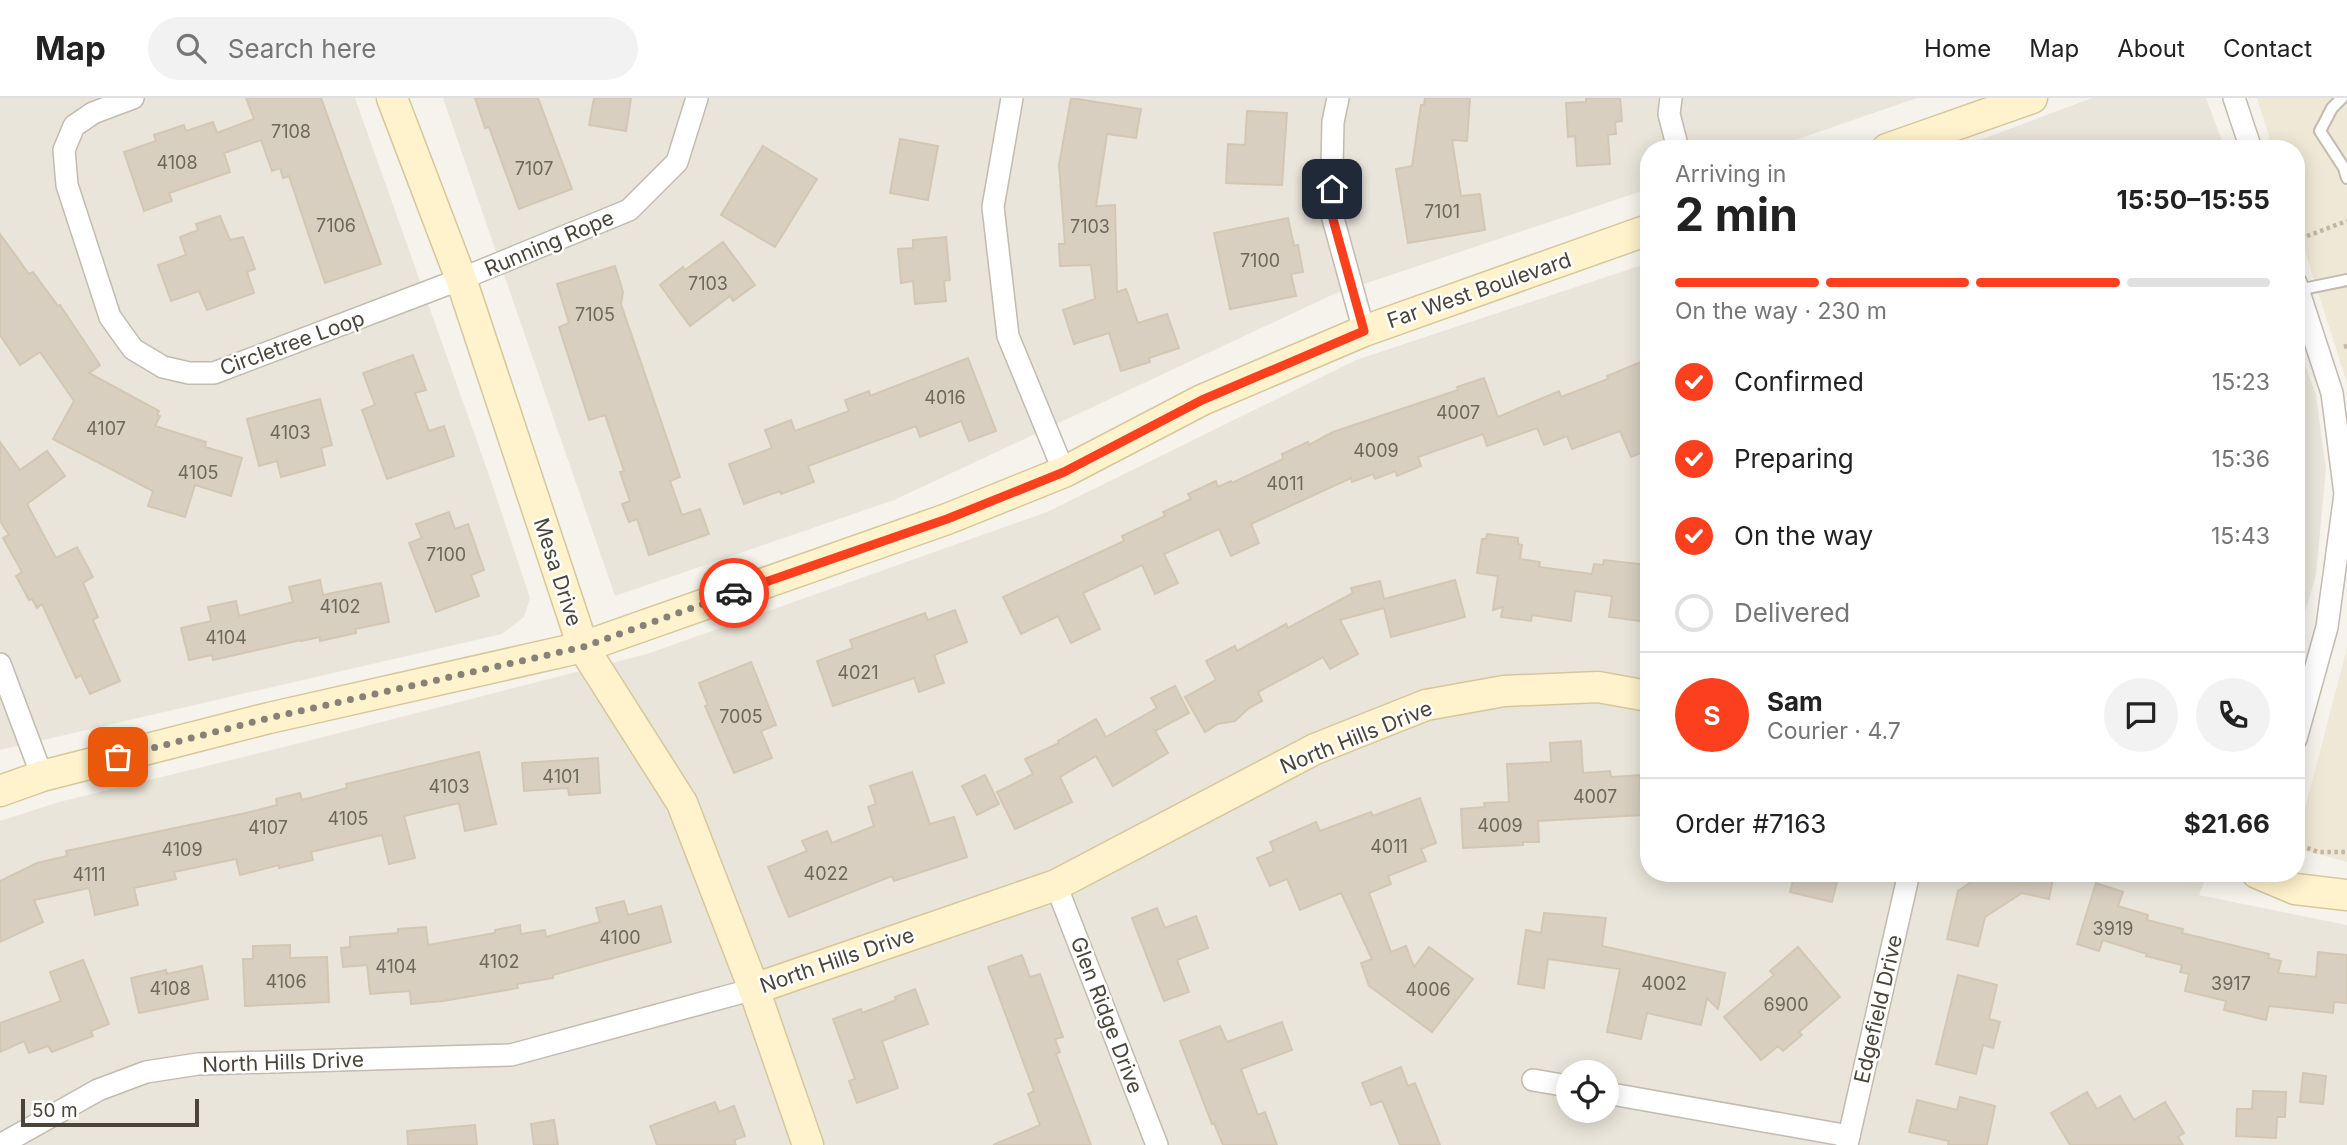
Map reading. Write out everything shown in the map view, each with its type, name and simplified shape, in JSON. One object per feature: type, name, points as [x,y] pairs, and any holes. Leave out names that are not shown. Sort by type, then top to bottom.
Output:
[{"type":"street","name":"Circletree Loop","points":[[133,98],[93,113],[74,125],[64,150],[67,185],[110,317],[133,349],[163,367],[189,373],[214,373],[461,279]]},
{"type":"street","name":"Mesa Drive","points":[[392,98],[461,279],[583,647],[682,803],[754,989],[808,1145]]},
{"type":"street","name":"Running Rope","points":[[461,279],[629,209],[677,162],[697,98]]},
{"type":"street","points":[[1012,98],[993,207],[1008,336],[1064,472]]},
{"type":"street","points":[[1338,98],[1333,122],[1331,212],[1364,331]]},
{"type":"street","points":[[1671,98],[1669,114],[1676,140]]},
{"type":"street","points":[[1935,140],[2032,98]]},
{"type":"street","points":[[2234,98],[2248,140]]},
{"type":"street","name":"Far West Boulevard","points":[[0,791],[42,776],[269,718],[583,647],[947,519],[1064,472],[1202,400],[1364,331],[1640,233]]},
{"type":"street","points":[[2305,310],[2332,393],[2346,494],[2327,627],[2305,706]]},
{"type":"street","points":[[0,664],[42,776]]},
{"type":"street","name":"North Hills Drive","points":[[0,1145],[98,1090],[146,1072],[198,1064],[511,1055],[754,989],[1056,886],[1315,750],[1426,705],[1504,691],[1598,687],[1640,694]]},
{"type":"street","name":"Edgefield Drive","points":[[1848,1140],[1907,882]]},
{"type":"street","points":[[2279,882],[2295,889],[2347,895]]},
{"type":"street","name":"Glen Ridge Drive","points":[[1056,886],[1157,1145]]},
{"type":"street","points":[[1533,1080],[1556,1084]]},
{"type":"street","points":[[1619,1096],[1848,1140]]},
{"type":"lane","points":[[2342,98],[2332,108],[2320,131],[2344,168],[2347,178]]},
{"type":"lane","points":[[2305,285],[2347,280]]},
{"type":"path","points":[[2307,236],[2347,221]]},
{"type":"path","points":[[2305,847],[2318,852],[2347,852]]},
{"type":"shaded area","points":[[0,98],[355,98],[530,598],[524,617],[502,634],[0,750]]},
{"type":"shaded area","points":[[443,98],[1917,98],[1795,140],[1640,140],[1640,192],[1334,294],[894,500],[615,596]]},
{"type":"shaded area","points":[[2092,98],[2206,98],[2222,140],[1980,140]]},
{"type":"shaded area","points":[[2257,98],[2347,98],[2347,383],[2305,251],[2305,140],[2270,140]]},
{"type":"shaded area","points":[[1640,266],[1640,882],[2204,882],[2199,895],[2347,925],[2347,1145],[0,1145],[0,821],[59,802],[647,654],[1047,512],[1356,360]]},
{"type":"shaded area","points":[[2305,365],[2316,395],[2326,469],[2316,575],[2305,612]]},
{"type":"shaded area","points":[[2347,648],[2347,862],[2305,850],[2305,809]]},
{"type":"building","points":[[246,98],[321,98],[381,264],[325,283],[289,176],[283,178],[280,168],[272,171],[261,140],[224,153],[230,172],[169,193],[172,201],[144,211],[124,152],[156,141],[154,135],[184,125],[186,131],[213,122],[217,133],[254,119]]},
{"type":"building","points":[[475,98],[538,98],[572,189],[519,209],[489,127],[485,128]]},
{"type":"building","points":[[594,98],[631,98],[626,131],[589,125]]},
{"type":"building","points":[[1071,98],[1141,109],[1136,138],[1107,134],[1096,206],[1115,205],[1117,292],[1126,289],[1138,323],[1167,314],[1179,348],[1149,358],[1150,362],[1121,371],[1109,333],[1074,344],[1063,310],[1095,299],[1091,265],[1060,266],[1059,244],[1065,244],[1059,165]]},
{"type":"building","points":[[1425,98],[1470,98],[1467,141],[1452,140],[1461,196],[1480,194],[1485,230],[1408,243],[1396,169],[1412,166],[1421,105],[1424,105]]},
{"type":"building","points":[[1586,98],[1620,98],[1622,121],[1615,122],[1616,134],[1608,135],[1610,164],[1577,166],[1575,136],[1568,137],[1566,103],[1586,102]]},
{"type":"building","points":[[1247,111],[1287,113],[1282,185],[1226,183],[1228,144],[1245,145]]},
{"type":"building","points":[[900,139],[938,146],[928,200],[890,193]]},
{"type":"building","points":[[763,146],[817,179],[775,247],[721,215]]},
{"type":"building","points":[[220,216],[230,240],[243,237],[255,269],[247,272],[254,293],[207,310],[199,291],[171,301],[158,265],[186,255],[180,237],[198,230],[196,224]]},
{"type":"building","points":[[1288,218],[1294,246],[1298,245],[1303,272],[1291,274],[1296,296],[1230,309],[1214,233]]},
{"type":"building","points":[[0,234],[29,274],[33,272],[58,306],[60,305],[100,365],[89,373],[159,411],[157,415],[160,416],[155,426],[206,442],[205,447],[242,458],[231,496],[195,485],[185,517],[148,506],[153,491],[53,439],[74,401],[40,352],[20,365],[0,335]]},
{"type":"building","points":[[946,237],[950,280],[944,281],[946,301],[915,304],[913,281],[901,283],[898,249],[913,248],[913,240]]},
{"type":"building","points":[[723,242],[755,285],[733,301],[730,296],[690,326],[660,285]]},
{"type":"building","points":[[615,266],[623,292],[621,304],[680,477],[670,481],[682,515],[700,509],[709,534],[649,555],[637,519],[629,522],[622,504],[630,501],[620,472],[624,471],[605,415],[589,420],[559,327],[569,323],[557,284]]},
{"type":"building","points":[[413,355],[426,390],[415,393],[429,431],[444,426],[454,456],[387,479],[362,410],[375,405],[363,373]]},
{"type":"building","points":[[968,358],[996,431],[969,441],[961,421],[920,437],[916,426],[808,466],[814,482],[744,504],[729,464],[772,448],[765,430],[791,420],[795,431],[849,411],[845,400],[869,391],[870,396]]},
{"type":"building","points":[[1640,362],[1640,453],[1631,457],[1620,431],[1572,449],[1567,436],[1544,445],[1537,428],[1487,446],[1483,434],[1418,457],[1421,466],[1397,476],[1395,471],[1375,479],[1373,474],[1352,482],[1351,478],[1251,524],[1259,543],[1231,556],[1219,529],[1164,554],[1178,583],[1155,594],[1142,565],[1083,593],[1100,629],[1071,643],[1058,616],[1021,634],[1003,597],[1124,541],[1122,536],[1165,516],[1163,512],[1191,499],[1188,494],[1216,481],[1218,487],[1231,481],[1232,483],[1283,459],[1282,454],[1308,442],[1309,445],[1333,432],[1458,390],[1457,387],[1484,378],[1498,417],[1559,391],[1561,397],[1608,379],[1607,376]]},
{"type":"building","points":[[320,399],[332,445],[321,448],[325,465],[281,477],[277,461],[259,466],[247,419]]},
{"type":"building","points":[[0,442],[20,470],[47,451],[65,476],[27,504],[56,558],[77,547],[93,577],[83,583],[98,617],[93,620],[120,681],[90,694],[81,675],[76,678],[42,604],[37,608],[32,599],[29,600],[16,576],[22,572],[3,538],[9,535],[0,521]]},
{"type":"building","points":[[449,512],[455,529],[468,524],[484,570],[471,575],[479,596],[436,612],[409,543],[422,538],[416,524]]},
{"type":"building","points":[[1487,534],[1518,538],[1518,544],[1522,545],[1520,559],[1540,562],[1539,567],[1592,574],[1594,564],[1603,565],[1604,560],[1640,564],[1640,621],[1609,617],[1612,596],[1575,591],[1571,621],[1532,615],[1531,621],[1501,617],[1503,607],[1493,610],[1498,576],[1477,573],[1482,539],[1486,539]]},
{"type":"building","points":[[320,580],[323,595],[381,583],[389,622],[355,629],[356,633],[320,641],[320,637],[213,660],[212,655],[189,660],[181,628],[211,621],[208,607],[236,601],[239,616],[293,602],[289,587]]},
{"type":"building","points":[[1455,580],[1465,617],[1391,637],[1384,608],[1340,620],[1358,654],[1330,669],[1323,657],[1258,692],[1262,701],[1249,708],[1235,721],[1218,724],[1205,732],[1185,697],[1216,680],[1206,661],[1235,646],[1237,651],[1286,624],[1288,628],[1353,593],[1351,588],[1380,581],[1384,599]]},
{"type":"building","points":[[955,610],[967,642],[934,655],[944,683],[919,692],[914,678],[833,706],[817,661],[853,648],[850,640],[925,613],[928,620]]},
{"type":"building","points":[[751,662],[776,725],[761,731],[772,758],[734,773],[705,706],[708,705],[699,683]]},
{"type":"building","points":[[1175,686],[1189,713],[1155,731],[1168,753],[1113,786],[1096,756],[1060,777],[1072,802],[1015,829],[997,792],[1033,774],[1025,759],[1059,743],[1058,741],[1096,719],[1106,737],[1157,708],[1151,698]]},
{"type":"building","points":[[1581,741],[1583,773],[1610,771],[1611,777],[1640,775],[1640,815],[1538,821],[1539,842],[1463,848],[1461,809],[1485,807],[1484,803],[1509,802],[1507,764],[1551,762],[1550,743]]},
{"type":"building","points":[[479,752],[496,824],[465,831],[459,803],[404,816],[415,858],[389,864],[382,835],[311,852],[313,860],[240,875],[236,859],[174,872],[176,879],[134,888],[138,905],[95,915],[89,888],[34,900],[43,922],[0,942],[0,881],[37,863],[67,856],[66,851],[246,813],[277,805],[276,799],[300,793],[302,800],[347,788],[346,784]]},
{"type":"building","points":[[598,758],[600,793],[569,795],[568,788],[524,791],[522,763]]},
{"type":"building","points":[[912,772],[930,824],[954,817],[967,857],[894,881],[892,876],[789,917],[768,867],[807,851],[802,841],[827,831],[832,843],[874,826],[868,807],[876,804],[870,786]]},
{"type":"building","points":[[985,775],[999,804],[977,815],[962,786]]},
{"type":"building","points":[[1420,798],[1436,843],[1421,849],[1426,861],[1388,876],[1391,884],[1369,893],[1391,952],[1406,946],[1414,967],[1429,947],[1473,979],[1432,1032],[1369,986],[1361,963],[1372,959],[1341,893],[1300,910],[1287,879],[1270,886],[1257,858],[1274,851],[1270,842],[1316,822],[1320,831],[1371,812],[1373,816]]},
{"type":"building","points":[[1793,882],[1837,882],[1832,902],[1790,892]]},
{"type":"building","points":[[1971,882],[2052,882],[2049,899],[2022,893],[1985,917],[1978,946],[1947,939],[1958,891]]},
{"type":"building","points":[[2096,883],[2123,892],[2118,906],[2148,915],[2147,920],[2183,929],[2182,933],[2269,954],[2268,958],[2281,961],[2278,973],[2316,977],[2318,952],[2347,955],[2347,1003],[2334,1002],[2333,1013],[2269,1006],[2266,1020],[2224,1010],[2226,1001],[2185,991],[2189,974],[2180,972],[2182,965],[2146,956],[2147,954],[2103,940],[2099,951],[2077,944]]},
{"type":"building","points":[[624,901],[628,915],[661,906],[671,942],[553,975],[553,978],[517,984],[518,988],[411,1004],[410,991],[370,994],[367,965],[343,967],[341,948],[350,947],[350,937],[398,933],[398,929],[426,927],[428,945],[495,933],[495,930],[520,925],[521,934],[545,930],[546,937],[600,922],[596,908]]},
{"type":"building","points":[[1157,908],[1165,928],[1196,916],[1208,948],[1177,960],[1189,992],[1164,1001],[1132,918]]},
{"type":"building","points":[[1544,913],[1606,918],[1602,946],[1725,973],[1718,1009],[1707,998],[1701,1025],[1647,1013],[1641,1039],[1607,1032],[1620,969],[1548,959],[1544,988],[1518,984],[1526,930],[1541,933]]},
{"type":"building","points":[[290,945],[290,958],[327,957],[329,1002],[245,1006],[243,959],[253,959],[253,946]]},
{"type":"building","points":[[1798,947],[1840,997],[1799,1032],[1802,1035],[1783,1051],[1778,1046],[1761,1060],[1724,1017],[1774,975],[1770,971]]},
{"type":"building","points":[[1022,955],[1030,977],[1040,974],[1063,1037],[1055,1039],[1060,1052],[1056,1054],[1091,1145],[993,1145],[1040,1125],[1028,1094],[1034,1091],[988,967]]},
{"type":"building","points":[[83,960],[109,1024],[91,1031],[93,1036],[52,1052],[48,1046],[29,1053],[24,1041],[0,1052],[0,1023],[61,1001],[50,972]]},
{"type":"building","points":[[202,966],[208,999],[139,1013],[131,978]]},
{"type":"building","points":[[1958,975],[1997,985],[1989,1019],[2000,1022],[1993,1048],[1983,1045],[1976,1074],[1936,1064]]},
{"type":"building","points":[[915,989],[928,1024],[882,1041],[898,1088],[857,1103],[849,1081],[855,1079],[833,1019],[861,1009],[862,1013],[896,1000],[895,997]]},
{"type":"building","points":[[1282,1022],[1292,1050],[1241,1069],[1258,1115],[1265,1112],[1277,1145],[1223,1145],[1214,1123],[1212,1124],[1180,1041],[1220,1026],[1227,1042]]},
{"type":"building","points":[[1401,1067],[1408,1086],[1415,1083],[1440,1145],[1400,1145],[1382,1101],[1371,1105],[1362,1083]]},
{"type":"building","points":[[2303,1073],[2326,1076],[2323,1104],[2300,1102]]},
{"type":"building","points":[[2253,1091],[2286,1092],[2285,1117],[2277,1117],[2276,1138],[2236,1136],[2237,1109],[2252,1109]]},
{"type":"building","points":[[2087,1092],[2097,1109],[2120,1096],[2134,1120],[2165,1102],[2184,1133],[2178,1137],[2183,1145],[2070,1145],[2051,1113]]},
{"type":"building","points":[[1960,1097],[1995,1106],[1987,1145],[1948,1145],[1949,1141],[1909,1132],[1917,1100],[1957,1110]]},
{"type":"building","points":[[715,1102],[719,1112],[734,1106],[745,1136],[734,1140],[736,1145],[657,1145],[650,1126]]},
{"type":"building","points":[[554,1120],[558,1145],[534,1145],[531,1124]]},
{"type":"building","points":[[475,1125],[477,1145],[408,1145],[407,1131]]},
{"type":"way so far","points":[[118,757],[269,718],[583,647],[734,593]]},
{"type":"route","points":[[734,593],[947,519],[1064,472],[1202,400],[1364,331],[1331,212],[1332,189]]}]
